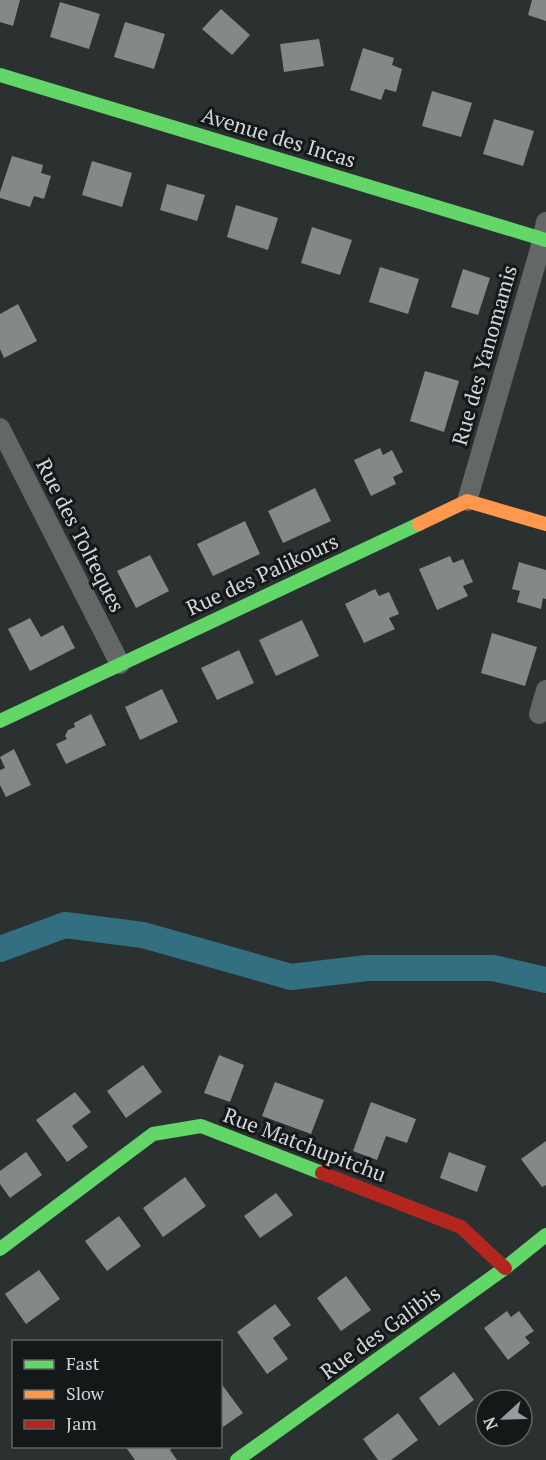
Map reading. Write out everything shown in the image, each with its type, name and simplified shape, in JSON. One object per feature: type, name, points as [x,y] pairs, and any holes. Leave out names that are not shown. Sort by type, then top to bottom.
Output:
[{"type":"street","name":"Avenue des Incas","points":[[0,75],[545,233]]},
{"type":"street","name":"Rue des Yanomamis","points":[[468,501],[545,233]]},
{"type":"street","name":"Rue des Tolteques","points":[[0,428],[120,664]]},
{"type":"street","points":[[468,501],[546,524]]},
{"type":"street","name":"Rue des Palikours","points":[[0,721],[468,501]]},
{"type":"street","points":[[539,714],[546,690]]},
{"type":"street","name":"Rue Matchupitchu","points":[[0,1249],[153,1134],[201,1126],[460,1227],[505,1268]]},
{"type":"street","name":"Rue des Galibis","points":[[237,1460],[505,1268],[546,1235]]},
{"type":"building","points":[[0,0],[20,0],[13,26],[0,22]]},
{"type":"building","points":[[532,0],[546,0],[546,21],[528,15]]},
{"type":"building","points":[[60,2],[100,14],[89,49],[50,37]]},
{"type":"building","points":[[221,9],[250,35],[232,55],[202,29]]},
{"type":"building","points":[[125,22],[165,34],[154,69],[114,57]]},
{"type":"building","points":[[319,39],[324,66],[284,72],[280,44]]},
{"type":"building","points":[[363,48],[394,58],[392,65],[402,69],[396,92],[385,89],[381,100],[350,90]]},
{"type":"building","points":[[432,91],[472,103],[461,137],[422,126]]},
{"type":"building","points":[[494,119],[534,131],[523,166],[483,154]]},
{"type":"building","points":[[12,156],[43,165],[41,173],[51,176],[44,199],[34,196],[30,207],[0,198]]},
{"type":"building","points":[[92,161],[132,173],[122,207],[82,195]]},
{"type":"building","points":[[167,184],[205,195],[197,221],[160,210]]},
{"type":"building","points":[[236,205],[278,218],[268,250],[227,237]]},
{"type":"building","points":[[312,227],[352,240],[340,275],[301,263]]},
{"type":"building","points":[[380,267],[419,279],[408,314],[369,302]]},
{"type":"building","points":[[463,269],[490,278],[478,315],[451,307]]},
{"type":"building","points":[[18,304],[37,341],[4,358],[0,349],[0,314]]},
{"type":"building","points":[[425,371],[459,381],[444,432],[410,421]]},
{"type":"building","points":[[380,448],[383,455],[392,450],[403,472],[393,477],[396,484],[371,496],[354,460]]},
{"type":"building","points":[[315,488],[331,521],[283,543],[268,511]]},
{"type":"building","points":[[245,521],[260,554],[213,576],[197,544]]},
{"type":"building","points":[[150,555],[169,591],[136,608],[117,571]]},
{"type":"building","points":[[450,556],[453,563],[463,559],[473,582],[463,586],[468,596],[437,610],[419,569]]},
{"type":"building","points":[[519,562],[546,570],[546,599],[543,598],[541,609],[517,602],[520,591],[512,589]]},
{"type":"building","points":[[375,589],[379,596],[389,592],[399,614],[389,618],[395,629],[364,643],[345,604]]},
{"type":"building","points":[[30,618],[41,637],[63,625],[75,648],[30,671],[8,629]]},
{"type":"building","points":[[302,620],[319,656],[276,676],[259,640]]},
{"type":"building","points":[[492,633],[537,647],[525,686],[481,673]]},
{"type":"building","points":[[239,650],[254,683],[217,700],[201,668]]},
{"type":"building","points":[[162,689],[178,722],[140,740],[125,707]]},
{"type":"building","points":[[91,714],[106,745],[66,764],[56,744],[67,739],[65,736],[68,730],[75,727],[74,723]]},
{"type":"building","points":[[14,749],[31,785],[6,797],[0,785],[0,770],[5,768],[0,757]]},
{"type":"building","points":[[219,1055],[244,1065],[230,1102],[204,1093]]},
{"type":"building","points":[[143,1065],[162,1092],[126,1118],[107,1091]]},
{"type":"building","points":[[275,1082],[324,1100],[311,1134],[262,1116]]},
{"type":"building","points":[[75,1092],[91,1112],[72,1126],[88,1147],[67,1162],[36,1120]]},
{"type":"building","points":[[371,1102],[416,1119],[407,1143],[386,1136],[377,1160],[353,1151]]},
{"type":"building","points":[[546,1141],[546,1185],[542,1187],[521,1159]]},
{"type":"building","points":[[26,1152],[42,1175],[10,1198],[0,1184],[0,1171]]},
{"type":"building","points":[[449,1152],[486,1166],[477,1192],[440,1178]]},
{"type":"building","points":[[185,1177],[206,1206],[163,1237],[143,1208]]},
{"type":"building","points":[[276,1193],[293,1215],[260,1238],[244,1216]]},
{"type":"building","points":[[119,1216],[141,1246],[107,1271],[85,1241]]},
{"type":"building","points":[[39,1270],[60,1299],[26,1324],[5,1294]]},
{"type":"building","points":[[346,1276],[371,1310],[341,1331],[317,1298]]},
{"type":"building","points":[[275,1304],[291,1325],[273,1338],[288,1359],[267,1374],[237,1332]]},
{"type":"building","points":[[507,1311],[511,1317],[519,1311],[534,1331],[525,1337],[530,1343],[508,1360],[484,1328]]},
{"type":"building","points":[[454,1372],[474,1400],[439,1426],[419,1398]]},
{"type":"building","points":[[222,1385],[243,1413],[222,1428]]},
{"type":"building","points":[[398,1413],[418,1440],[391,1460],[378,1460],[363,1439]]},
{"type":"building","points":[[126,1448],[172,1448],[170,1450],[177,1460],[135,1460]]},
{"type":"waterway","points":[[0,949],[65,925],[143,935],[291,977],[367,968],[493,968],[546,980]]},
{"type":"traffic: fast","points":[[0,75],[546,240]]},
{"type":"traffic: fast","points":[[0,721],[419,524]]},
{"type":"traffic: fast","points":[[0,1249],[153,1134],[201,1126],[322,1173]]},
{"type":"traffic: fast","points":[[237,1460],[505,1268],[546,1235]]},
{"type":"traffic: slow","points":[[419,524],[467,501],[546,524]]},
{"type":"traffic: jam","points":[[322,1173],[461,1227],[505,1268]]}]
